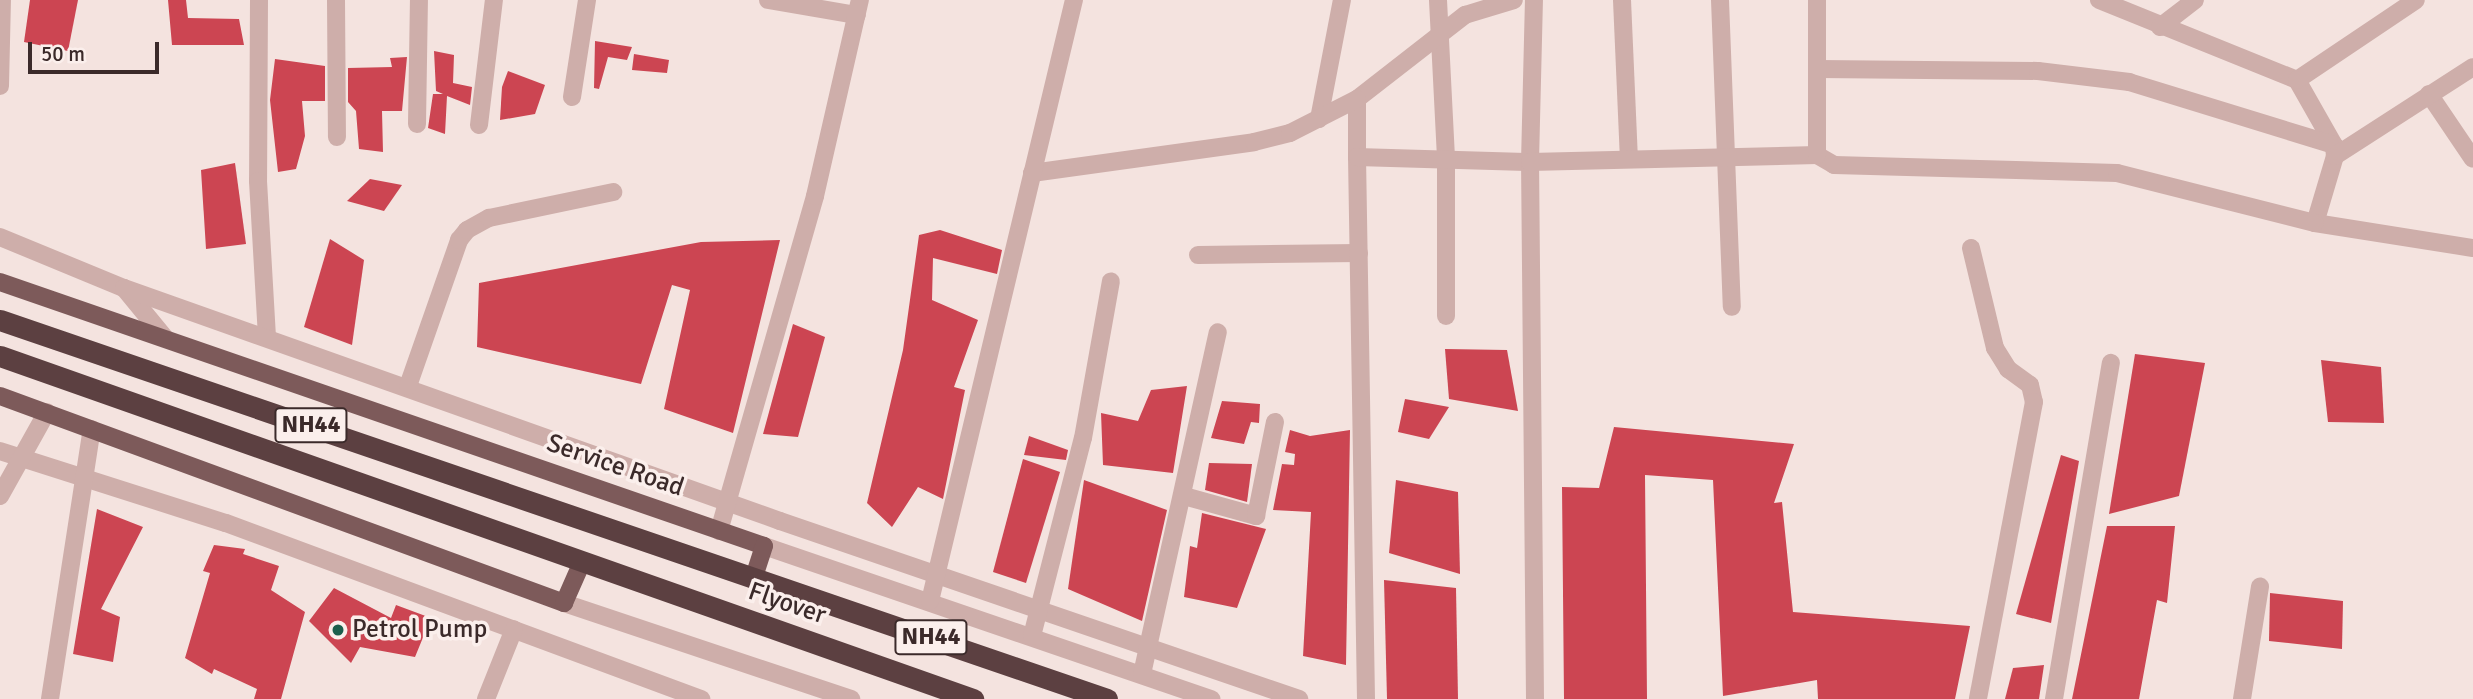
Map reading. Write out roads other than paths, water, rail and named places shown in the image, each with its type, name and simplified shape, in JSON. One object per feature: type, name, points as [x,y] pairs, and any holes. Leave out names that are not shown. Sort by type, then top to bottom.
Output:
[{"type":"highway","name":"NH44","points":[[0,320],[754,576]]},
{"type":"highway","name":"NH44","points":[[0,356],[582,562]]},
{"type":"highway","name":"Flyover","points":[[582,562],[973,699]]},
{"type":"highway","name":"Flyover","points":[[754,576],[1107,699]]},
{"type":"main road","name":"Service Road","points":[[0,282],[764,546]]},
{"type":"main road","points":[[0,396],[564,603],[582,562]]},
{"type":"main road","points":[[754,576],[764,546]]},
{"type":"street","points":[[0,86],[2,0]]},
{"type":"street","points":[[259,0],[258,181],[267,337]]},
{"type":"street","points":[[336,0],[337,136]]},
{"type":"street","points":[[417,124],[419,0]]},
{"type":"street","points":[[479,125],[494,0]]},
{"type":"street","points":[[572,97],[587,0]]},
{"type":"street","points":[[719,531],[815,196],[859,8],[768,0]]},
{"type":"street","points":[[930,601],[1073,0]]},
{"type":"street","points":[[1319,119],[1342,0]]},
{"type":"street","points":[[1437,0],[1436,34],[1443,68],[1446,159],[1446,316]]},
{"type":"street","points":[[1032,173],[1254,142],[1319,119],[1357,99],[1436,34],[1481,7],[1514,0]]},
{"type":"street","points":[[1534,0],[1530,162],[1535,699]]},
{"type":"street","points":[[1622,0],[1629,158]]},
{"type":"street","points":[[1720,0],[1732,307]]},
{"type":"street","points":[[1817,0],[1817,155]]},
{"type":"street","points":[[2099,0],[2160,27],[2297,80],[2335,150],[2315,223]]},
{"type":"street","points":[[2160,27],[2195,0]]},
{"type":"street","points":[[2297,80],[2416,0]]},
{"type":"street","points":[[1818,69],[2038,71],[2129,82],[2335,150],[2473,67]]},
{"type":"street","points":[[2429,94],[2473,159]]},
{"type":"street","points":[[1357,99],[1366,699]]},
{"type":"street","points":[[1357,157],[1530,162],[1726,155],[1817,155],[1834,165],[2117,173],[2315,223],[2473,248]]},
{"type":"street","points":[[408,386],[459,240],[467,230],[489,218],[613,192]]},
{"type":"street","points":[[0,237],[124,288],[408,386],[937,576],[1298,699]]},
{"type":"street","points":[[1971,248],[1994,348],[2008,369],[2030,385],[2034,402],[1978,699]]},
{"type":"street","points":[[1198,255],[1359,253]]},
{"type":"street","points":[[1032,636],[1083,438],[1111,281]]},
{"type":"street","points":[[124,288],[165,338]]},
{"type":"street","points":[[1142,674],[1184,496],[1218,332]]},
{"type":"street","points":[[2054,699],[2110,363]]},
{"type":"street","points":[[0,496],[47,412]]},
{"type":"street","points":[[1184,496],[1255,516],[1260,509],[1275,422]]},
{"type":"street","points":[[50,699],[92,429]]},
{"type":"street","points":[[0,451],[86,475],[514,629],[675,694],[701,699]]},
{"type":"street","name":"Service Road","points":[[764,546],[1212,699]]},
{"type":"street","points":[[2242,699],[2260,586]]},
{"type":"street","points":[[564,603],[851,699]]},
{"type":"street","points":[[486,699],[514,629]]},
{"type":"place","name":"Petrol Pump","points":[[338,630]]}]
